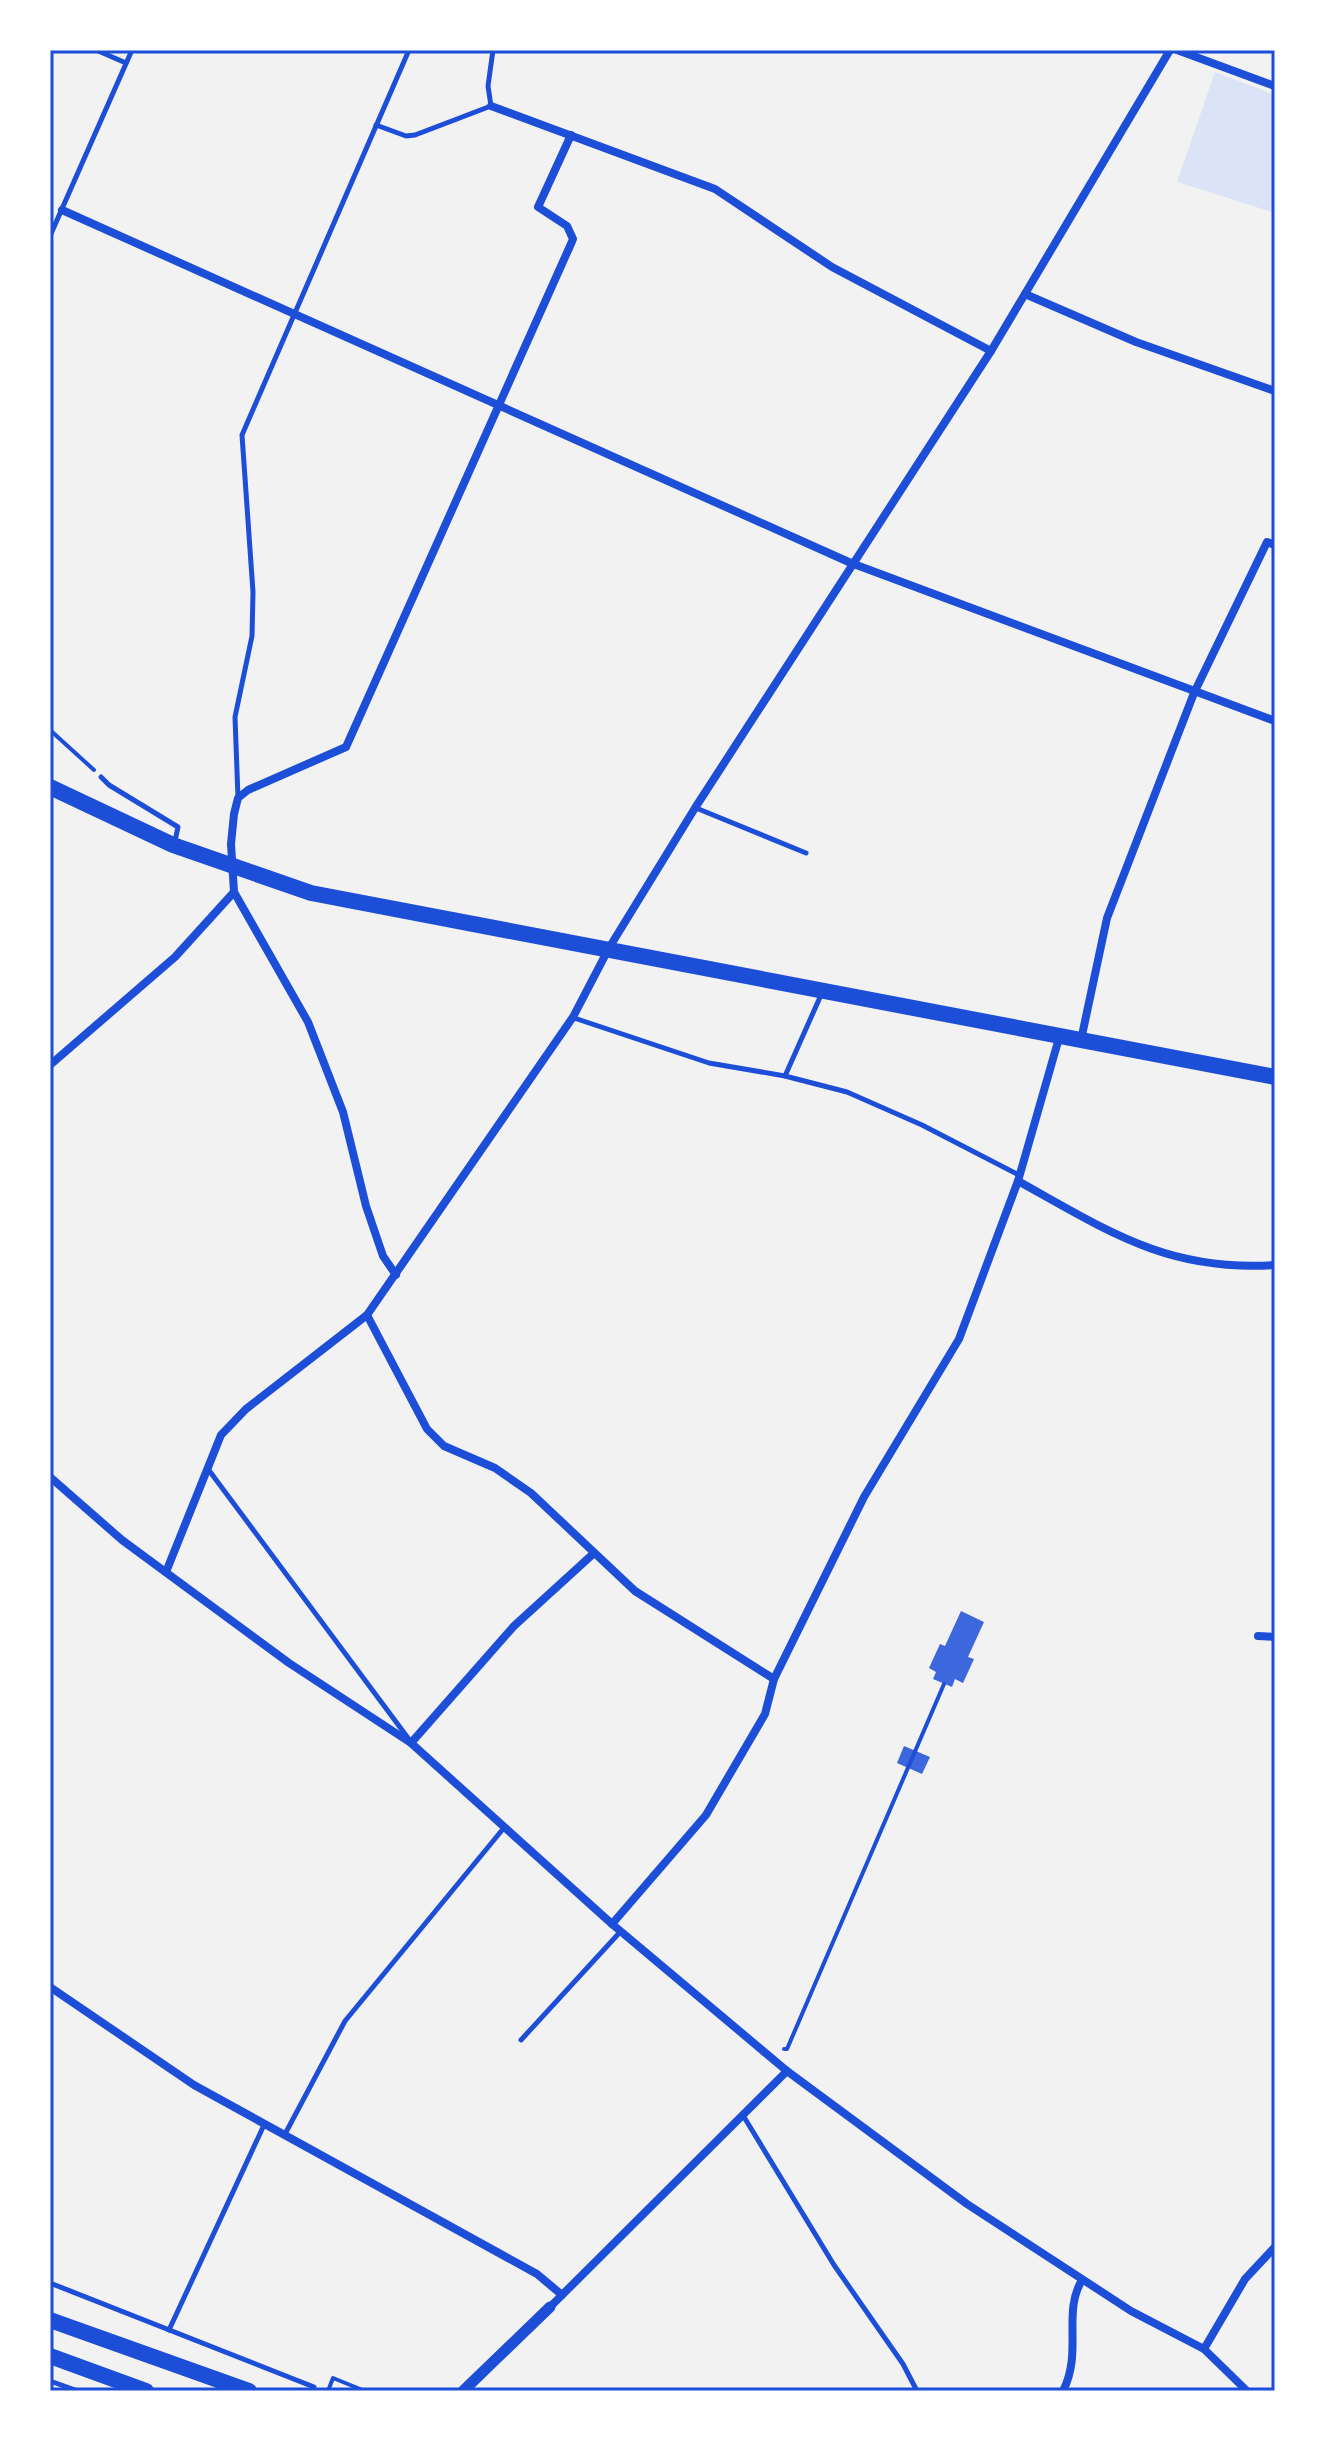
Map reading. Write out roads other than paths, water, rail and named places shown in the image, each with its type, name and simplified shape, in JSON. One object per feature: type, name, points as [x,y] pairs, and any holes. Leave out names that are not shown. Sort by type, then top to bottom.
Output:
[{"type":"highway","points":[[50,787],[173,845],[311,893],[1275,1077]]},
{"type":"highway","points":[[50,2320],[249,2391]]},
{"type":"highway","points":[[50,2356],[146,2391]]},
{"type":"street","points":[[166,1572],[221,1435],[246,1409],[367,1315],[573,1017],[609,948],[695,808],[991,351],[1170,50]]},
{"type":"street","points":[[1177,50],[1275,86]]},
{"type":"street","points":[[491,106],[715,189],[832,267],[991,351]]},
{"type":"street","points":[[396,1275],[383,1256],[366,1206],[343,1112],[308,1022],[234,892],[231,844],[238,798],[248,790],[346,747],[573,239],[567,226],[538,207],[571,135]]},
{"type":"street","points":[[62,210],[851,563],[1275,721]]},
{"type":"street","points":[[1025,294],[1136,342],[1275,391]]},
{"type":"street","points":[[1081,1040],[1107,918],[1194,693],[1267,542],[1275,545]]},
{"type":"street","points":[[50,1065],[175,957],[234,892]]},
{"type":"street","points":[[612,1924],[706,1815],[765,1714],[774,1679],[864,1497],[959,1339],[1019,1178],[1059,1038]]},
{"type":"street","points":[[1019,1178],[1142,1247],[1217,1266],[1275,1265]]},
{"type":"street","points":[[367,1315],[427,1429],[444,1446],[495,1468],[531,1493],[635,1591],[774,1679]]},
{"type":"street","points":[[50,1477],[122,1540],[289,1663],[411,1743],[503,1829],[787,2071],[967,2204],[1131,2311],[1204,2349],[1247,2391]]},
{"type":"street","points":[[411,1743],[514,1626],[593,1554]]},
{"type":"street","points":[[1258,1636],[1275,1637]]},
{"type":"street","points":[[50,1987],[185,2080],[283,2137],[537,2274],[562,2295]]},
{"type":"street","points":[[463,2391],[744,2117],[787,2071]]},
{"type":"street","points":[[1204,2349],[1245,2279],[1275,2247]]},
{"type":"street","points":[[1063,2391],[1075,2358],[1074,2298],[1082,2280]]},
{"type":"lane","points":[[96,50],[126,63]]},
{"type":"lane","points":[[50,236],[132,50]]},
{"type":"lane","points":[[238,798],[235,717],[252,636],[253,592],[242,435],[409,50]]},
{"type":"lane","points":[[376,125],[406,136],[415,135],[491,106],[488,86],[493,50]]},
{"type":"lane","points":[[101,777],[178,827],[173,845]]},
{"type":"lane","points":[[695,808],[806,853]]},
{"type":"lane","points":[[785,1076],[823,991]]},
{"type":"lane","points":[[573,1017],[709,1063],[785,1076],[847,1092],[922,1125],[1019,1178]]},
{"type":"lane","points":[[208,1469],[411,1743]]},
{"type":"lane","points":[[283,2137],[345,2021],[503,1829]]},
{"type":"lane","points":[[521,2040],[621,1931]]},
{"type":"lane","points":[[744,2117],[834,2265],[903,2364],[917,2391]]},
{"type":"lane","points":[[169,2330],[264,2125]]},
{"type":"lane","points":[[50,2283],[314,2387]]},
{"type":"lane","points":[[50,2381],[74,2390]]}]
